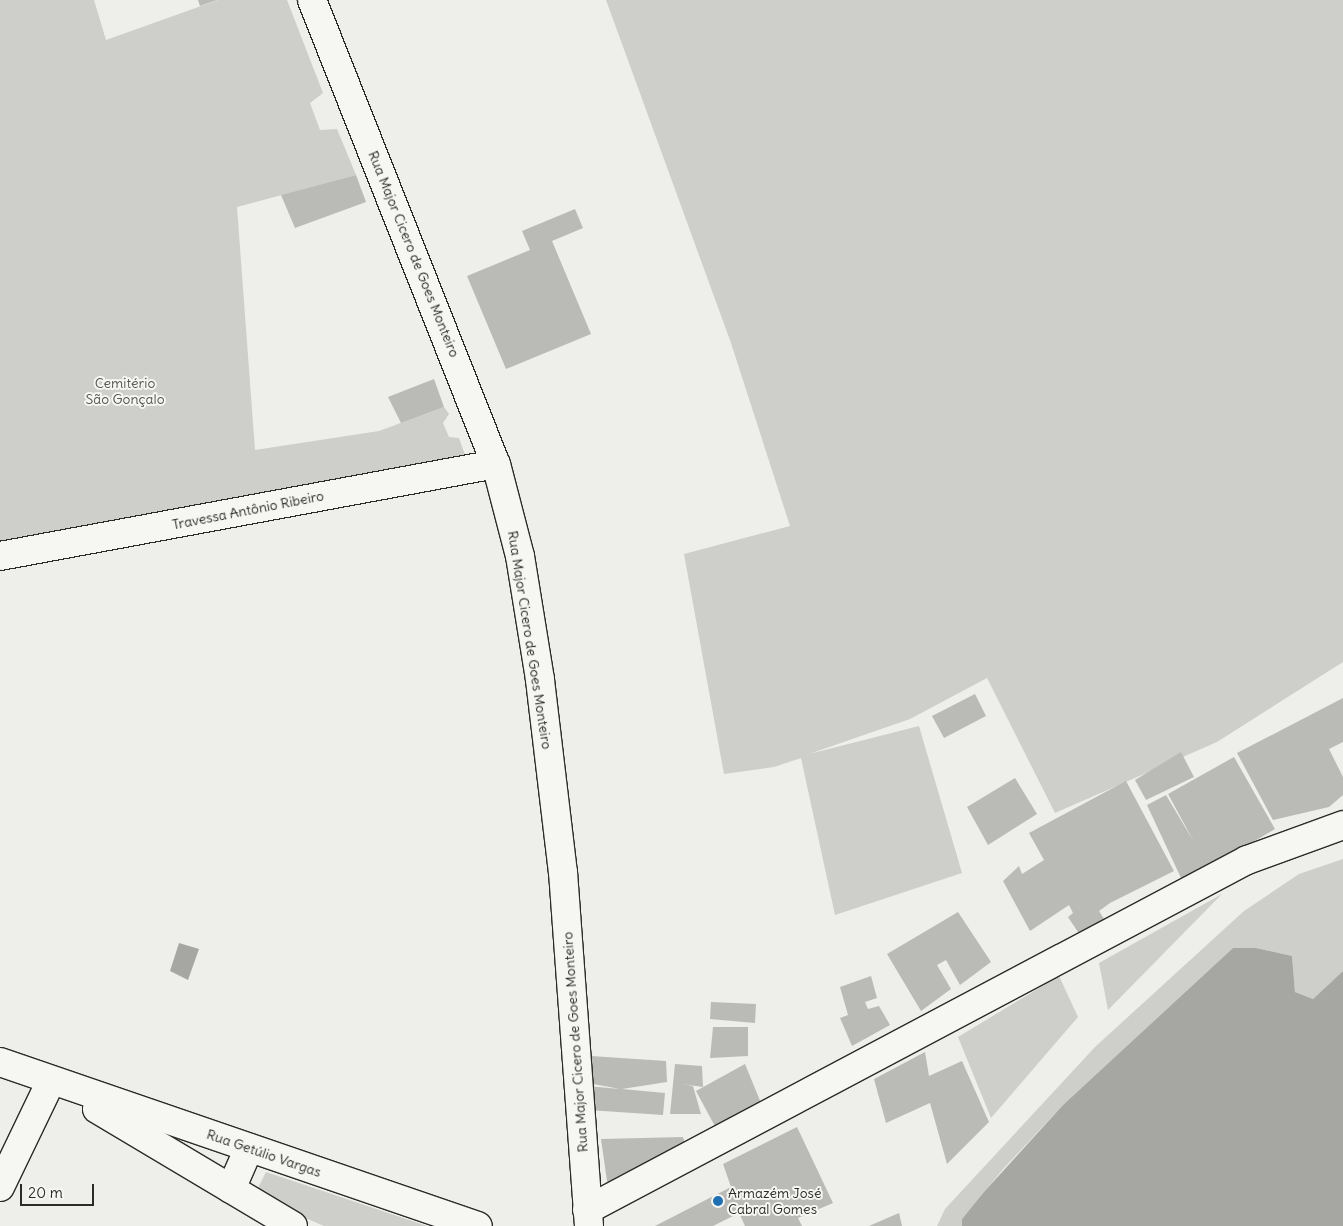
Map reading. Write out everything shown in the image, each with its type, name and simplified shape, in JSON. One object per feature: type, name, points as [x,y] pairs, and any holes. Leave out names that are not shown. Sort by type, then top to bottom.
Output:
[{"type":"street","name":"Rua Major Cicero de Goes Monteiro","points":[[312,0],[496,464],[520,556],[542,699],[563,872],[588,1218]]},
{"type":"street","name":"Travessa Antônio Ribeiro","points":[[0,556],[496,464]]},
{"type":"street","points":[[588,1218],[1247,860],[1343,825]]},
{"type":"street","name":"Rua Getúlio Vargas","points":[[0,1062],[478,1226]]},
{"type":"street","points":[[0,1187],[51,1081]]},
{"type":"street","name":"Rua Getúlio Vargas","points":[[51,1081],[293,1226]]},
{"type":"street","points":[[231,1189],[249,1148]]},
{"type":"green space","name":"Cemitério São Gonçalo","points":[[0,0],[94,0],[106,40],[218,0],[287,0],[323,93],[310,103],[320,130],[337,129],[356,175],[237,207],[255,450],[379,431],[444,407],[449,414],[443,423],[449,437],[459,438],[465,455],[0,541]]},
{"type":"green space","points":[[606,0],[1343,0],[1343,662],[1217,742],[1055,813],[987,678],[910,719],[809,754],[919,726],[962,873],[835,915],[801,758],[774,767],[724,774],[684,554],[790,526],[731,343]]},
{"type":"green space","points":[[1343,859],[1343,971],[1313,999],[1295,992],[1292,956],[1256,948],[1233,948],[1063,1105],[1004,1168],[962,1219],[962,1226],[937,1226],[945,1209],[1095,1047],[1244,911],[1299,874]]},
{"type":"green space","points":[[1222,894],[1108,1010],[1099,963]]},
{"type":"green space","points":[[1059,976],[1078,1017],[991,1118],[958,1037]]},
{"type":"green space","points":[[266,1172],[427,1226],[324,1226],[254,1196]]},
{"type":"shaded area","points":[[179,943],[199,949],[188,980],[170,971]]},
{"type":"shaded area","points":[[1233,948],[1256,948],[1292,956],[1295,992],[1313,999],[1343,971],[1343,1226],[962,1226],[962,1219],[984,1192],[1063,1105]]},
{"type":"building","points":[[198,0],[217,0],[200,6]]},
{"type":"building","points":[[356,175],[366,202],[295,228],[281,195]]},
{"type":"building","points":[[575,209],[583,228],[552,241],[591,334],[506,369],[467,276],[530,250],[522,231]]},
{"type":"building","points":[[434,379],[444,407],[401,423],[388,397]]},
{"type":"building","points":[[975,694],[986,716],[944,738],[932,716]]},
{"type":"building","points":[[1343,698],[1343,742],[1329,749],[1343,777],[1343,795],[1329,807],[1273,820],[1237,753]]},
{"type":"building","points":[[1181,752],[1194,777],[1146,800],[1135,780]]},
{"type":"building","points":[[1234,757],[1275,829],[1209,868],[1181,878],[1147,805],[1166,795],[1194,842],[1168,794]]},
{"type":"building","points":[[1015,778],[1037,814],[988,845],[967,807]]},
{"type":"building","points":[[1126,781],[1174,871],[1110,903],[1099,911],[1106,922],[1080,935],[1068,917],[1073,913],[1069,905],[1030,931],[1003,881],[1019,866],[1022,874],[1044,860],[1029,833]]},
{"type":"building","points":[[958,912],[991,962],[960,985],[946,960],[937,965],[951,989],[921,1011],[887,954]]},
{"type":"building","points":[[871,976],[877,998],[865,1002],[868,1009],[879,1006],[890,1025],[852,1046],[840,1018],[848,1015],[840,987]]},
{"type":"building","points":[[711,1002],[756,1004],[755,1023],[710,1019]]},
{"type":"building","points":[[713,1027],[748,1027],[748,1056],[710,1058]]},
{"type":"building","points":[[925,1052],[929,1076],[962,1061],[989,1122],[947,1164],[930,1103],[886,1123],[874,1079]]},
{"type":"building","points":[[591,1056],[666,1061],[667,1082],[622,1089],[665,1093],[663,1115],[588,1110],[587,1086],[620,1089],[588,1083]]},
{"type":"building","points":[[675,1064],[702,1066],[703,1087],[683,1084],[693,1086],[701,1114],[670,1114]]},
{"type":"building","points":[[745,1064],[761,1103],[717,1130],[696,1091]]},
{"type":"building","points":[[797,1127],[833,1203],[798,1218],[802,1226],[745,1226],[739,1213],[713,1226],[655,1226],[731,1187],[723,1164]]},
{"type":"building","points":[[683,1137],[686,1148],[608,1188],[601,1139]]},
{"type":"building","points":[[899,1213],[902,1226],[869,1226]]},
{"type":"place","name":"Armazém José Cabral Gomes","points":[[718,1201]]}]
